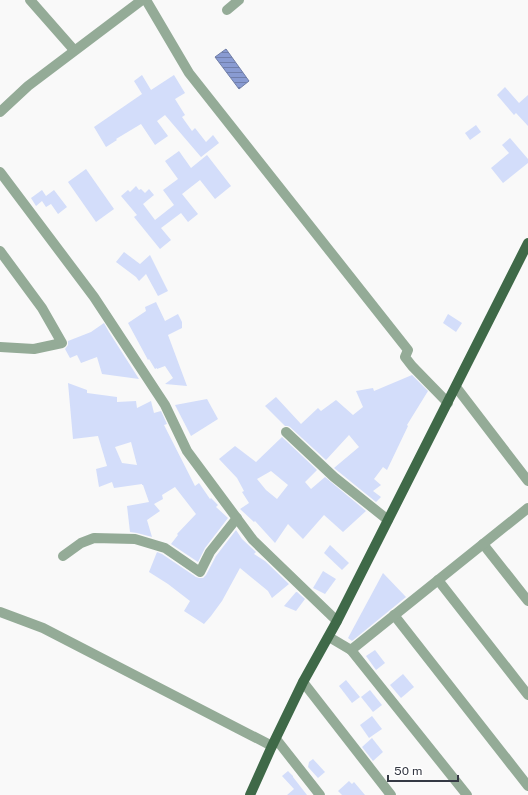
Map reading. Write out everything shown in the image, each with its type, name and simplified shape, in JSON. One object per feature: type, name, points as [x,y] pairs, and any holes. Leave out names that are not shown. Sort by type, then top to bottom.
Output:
[{"type":"main road","points":[[250,795],[303,682],[329,637],[528,243]]},
{"type":"street","points":[[30,0],[74,50]]},
{"type":"street","points":[[0,112],[28,86],[142,0]]},
{"type":"street","points":[[146,0],[189,73],[408,350],[405,357],[412,366],[448,403]]},
{"type":"street","points":[[227,10],[238,0]]},
{"type":"street","points":[[0,172],[4,184],[94,297],[165,405],[187,451],[253,540],[337,621]]},
{"type":"street","points":[[0,251],[42,308],[62,343],[34,349],[0,347]]},
{"type":"street","points":[[456,387],[528,481]]},
{"type":"street","points":[[286,432],[334,477],[388,520]]},
{"type":"street","points":[[351,650],[528,508]]},
{"type":"street","points":[[63,556],[81,544],[94,538],[135,539],[165,548],[200,572],[210,552],[237,518]]},
{"type":"street","points":[[483,544],[528,601]]},
{"type":"street","points":[[438,580],[528,695]]},
{"type":"street","points":[[0,612],[43,628],[274,743],[320,795]]},
{"type":"street","points":[[394,614],[528,786]]},
{"type":"street","points":[[329,637],[351,650],[466,795]]},
{"type":"street","points":[[303,682],[391,795]]},
{"type":"water","points":[[226,49],[249,81],[239,89],[215,57]]},
{"type":"building","points":[[142,75],[151,90],[174,75],[185,93],[175,99],[185,115],[182,117],[192,131],[195,128],[206,142],[213,135],[219,143],[201,157],[165,115],[157,121],[168,136],[155,145],[141,124],[106,147],[94,127],[142,94],[134,81]]},
{"type":"building","points":[[505,87],[519,103],[528,95],[528,126],[516,113],[514,115],[497,95]]},
{"type":"building","points":[[476,125],[481,132],[470,140],[465,133]]},
{"type":"building","points":[[510,138],[528,159],[528,163],[503,183],[491,168],[509,153],[502,145]]},
{"type":"building","points":[[179,151],[191,168],[207,155],[231,186],[215,199],[200,180],[182,194],[198,214],[188,222],[181,213],[161,228],[171,240],[160,249],[134,217],[137,215],[121,196],[128,190],[130,192],[136,186],[139,190],[141,189],[145,193],[149,189],[154,195],[143,204],[155,220],[174,205],[163,190],[178,179],[165,161]]},
{"type":"building","points":[[86,169],[114,209],[96,222],[68,182]]},
{"type":"building","points":[[42,190],[46,196],[54,190],[67,207],[58,214],[51,204],[46,207],[42,201],[36,206],[31,198]]},
{"type":"building","points":[[124,252],[140,264],[150,255],[168,291],[158,296],[146,274],[139,281],[116,262]]},
{"type":"building","points":[[156,302],[165,321],[178,314],[182,322],[182,328],[168,335],[187,386],[165,384],[173,378],[165,366],[155,369],[149,359],[148,360],[128,323],[146,311],[145,307]]},
{"type":"building","points":[[448,314],[462,323],[456,332],[443,323]]},
{"type":"building","points":[[104,323],[139,379],[102,374],[97,357],[81,363],[77,355],[70,358],[65,349],[68,345],[68,341],[91,332]]},
{"type":"building","points":[[412,375],[428,391],[407,425],[408,426],[387,470],[383,467],[374,479],[381,485],[373,491],[381,497],[376,502],[334,468],[359,447],[349,435],[326,460],[290,427],[285,426],[265,406],[276,397],[301,424],[318,408],[321,411],[336,400],[353,415],[363,407],[356,391],[373,388],[374,391]]},
{"type":"building","points":[[68,383],[87,390],[87,393],[117,397],[117,402],[136,401],[137,408],[151,401],[154,413],[161,411],[167,424],[164,425],[195,486],[199,483],[210,499],[211,498],[218,505],[216,507],[228,518],[205,548],[198,562],[171,544],[178,535],[177,534],[196,514],[175,487],[162,495],[163,499],[154,504],[160,511],[147,520],[152,537],[130,532],[127,506],[149,502],[143,485],[114,488],[112,482],[99,487],[96,469],[107,466],[98,436],[73,439]],"holes":[[[131,442],[137,465],[122,463],[115,447]]]},
{"type":"building","points":[[207,399],[218,419],[191,436],[175,405]]},
{"type":"building","points":[[282,437],[317,470],[305,482],[311,489],[325,477],[366,511],[343,532],[324,515],[303,539],[288,524],[275,543],[255,521],[254,522],[240,509],[249,503],[242,492],[244,491],[237,478],[219,459],[235,446],[256,462]],"holes":[[[271,471],[288,485],[277,499],[266,490],[257,479]]]},
{"type":"building","points":[[236,530],[242,539],[256,552],[254,554],[265,561],[289,584],[272,598],[268,591],[240,568],[222,601],[204,624],[184,611],[190,601],[149,572],[157,552],[196,577],[203,578],[216,556]]},
{"type":"building","points":[[330,545],[349,563],[342,570],[324,553]]},
{"type":"building","points":[[323,571],[336,579],[325,594],[313,588]]},
{"type":"building","points":[[383,573],[406,597],[352,641],[348,638]]},
{"type":"building","points":[[296,592],[305,599],[296,611],[284,606]]},
{"type":"building","points":[[375,650],[385,663],[376,670],[366,656]]},
{"type":"building","points":[[403,674],[414,687],[401,698],[390,685]]},
{"type":"building","points":[[346,680],[360,697],[352,703],[339,686]]},
{"type":"building","points":[[370,690],[382,705],[373,712],[361,697]]},
{"type":"building","points":[[372,716],[382,729],[369,738],[360,725]]},
{"type":"building","points":[[372,738],[383,752],[373,761],[362,747]]},
{"type":"building","points":[[313,759],[325,772],[318,778],[308,767],[309,762]]},
{"type":"building","points":[[288,771],[307,795],[287,795],[294,789],[282,776]]},
{"type":"building","points":[[349,781],[352,784],[354,782],[365,795],[342,795],[338,791]]}]
